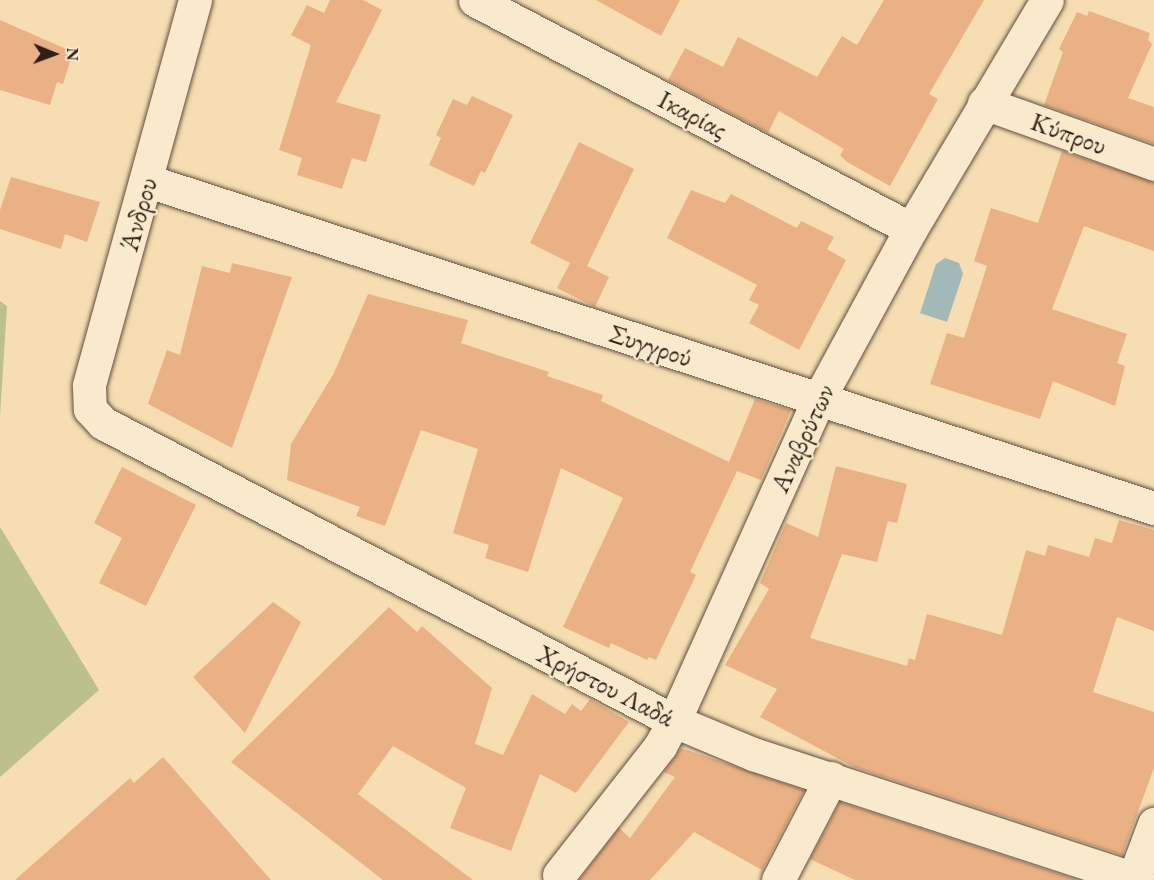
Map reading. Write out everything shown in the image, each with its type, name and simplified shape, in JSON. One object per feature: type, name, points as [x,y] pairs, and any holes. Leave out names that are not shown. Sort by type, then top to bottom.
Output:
[{"type":"main road","name":"Άνδρου","points":[[104,423],[90,409],[89,386],[148,181],[195,0]]},
{"type":"main road","name":"Ικαρίας","points":[[475,0],[518,10],[910,229]]},
{"type":"main road","name":"Αναβρύτων","points":[[559,876],[660,746],[674,721],[818,400],[910,229],[1047,0]]},
{"type":"main road","name":"Κύπρου","points":[[984,103],[1154,164]]},
{"type":"main road","name":"Συγγρού","points":[[148,181],[1154,508]]},
{"type":"main road","name":"Χρήστου Λαδά","points":[[104,423],[674,721],[753,754],[1135,880]]},
{"type":"main road","points":[[778,880],[831,778]]},
{"type":"main road","points":[[1135,880],[1154,824]]},
{"type":"green space","points":[[0,301],[7,306],[0,416]]},
{"type":"green space","points":[[0,527],[99,690],[0,777]]},
{"type":"water","points":[[945,258],[959,263],[963,274],[947,322],[920,313],[936,264]]},
{"type":"building","points":[[330,0],[363,0],[382,10],[336,102],[381,115],[366,162],[352,158],[342,189],[297,175],[302,158],[279,150],[311,45],[291,35],[307,5],[324,13]]},
{"type":"building","points":[[596,0],[680,0],[661,36]]},
{"type":"building","points":[[884,0],[984,0],[929,94],[938,99],[890,186],[847,162],[840,155],[844,149],[779,111],[768,133],[668,80],[685,48],[723,67],[738,37],[817,77],[842,36],[857,45]]},
{"type":"building","points":[[1089,11],[1150,33],[1148,40],[1152,44],[1128,98],[1154,107],[1154,144],[1044,105],[1063,52],[1059,49],[1077,12],[1087,16]]},
{"type":"building","points":[[0,20],[73,52],[63,84],[57,82],[50,105],[0,90]]},
{"type":"building","points":[[472,96],[513,115],[485,173],[481,171],[474,186],[429,165],[441,138],[436,135],[453,99],[467,105]]},
{"type":"building","points":[[579,142],[634,169],[587,266],[609,277],[595,307],[557,288],[570,263],[530,243]]},
{"type":"building","points":[[1062,151],[1154,182],[1154,251],[1084,226],[1052,309],[1127,334],[1117,363],[1125,366],[1115,406],[1053,381],[1040,419],[930,384],[947,333],[964,338],[987,266],[974,261],[991,208],[1038,223]]},
{"type":"building","points":[[11,177],[100,202],[87,242],[65,234],[61,249],[0,229],[0,210]]},
{"type":"building","points":[[691,190],[725,203],[731,194],[797,228],[801,221],[834,237],[827,249],[846,260],[799,350],[749,323],[759,305],[749,300],[757,285],[667,238]]},
{"type":"building","points":[[232,263],[292,277],[232,448],[148,404],[167,350],[180,355],[202,266],[230,273]]},
{"type":"building","points":[[368,294],[468,320],[461,343],[549,372],[547,376],[603,395],[601,401],[729,462],[755,399],[791,410],[761,480],[737,471],[690,572],[696,575],[656,660],[649,657],[647,660],[611,643],[609,648],[563,627],[623,498],[561,468],[528,572],[485,558],[489,545],[453,533],[478,449],[421,430],[385,526],[356,516],[360,507],[287,480],[291,444],[334,373]]},
{"type":"building","points":[[836,466],[907,484],[897,523],[888,521],[877,562],[842,554],[810,638],[907,666],[909,658],[915,660],[927,614],[1002,635],[1026,550],[1045,556],[1048,545],[1089,557],[1095,538],[1112,543],[1119,520],[1154,530],[1154,631],[1117,617],[1093,692],[1154,712],[1154,768],[1122,855],[854,767],[760,717],[777,689],[725,665],[769,589],[760,583],[786,523],[818,537]]},
{"type":"building","points":[[122,467],[196,505],[146,606],[99,583],[122,538],[94,523]]},
{"type":"building","points":[[273,602],[301,622],[245,733],[193,677]]},
{"type":"building","points":[[389,607],[417,632],[422,626],[492,688],[475,744],[503,755],[532,694],[565,714],[572,704],[581,711],[590,699],[629,722],[576,793],[540,774],[511,851],[450,828],[466,788],[393,746],[358,794],[473,880],[383,880],[231,762]]},
{"type":"building","points":[[681,748],[804,790],[762,870],[694,832],[650,880],[579,880],[619,828],[630,838],[675,777],[664,772]]},
{"type":"building","points":[[163,757],[271,880],[15,880],[130,778],[134,783]]},
{"type":"building","points":[[840,802],[1078,880],[855,880],[810,859]]}]
